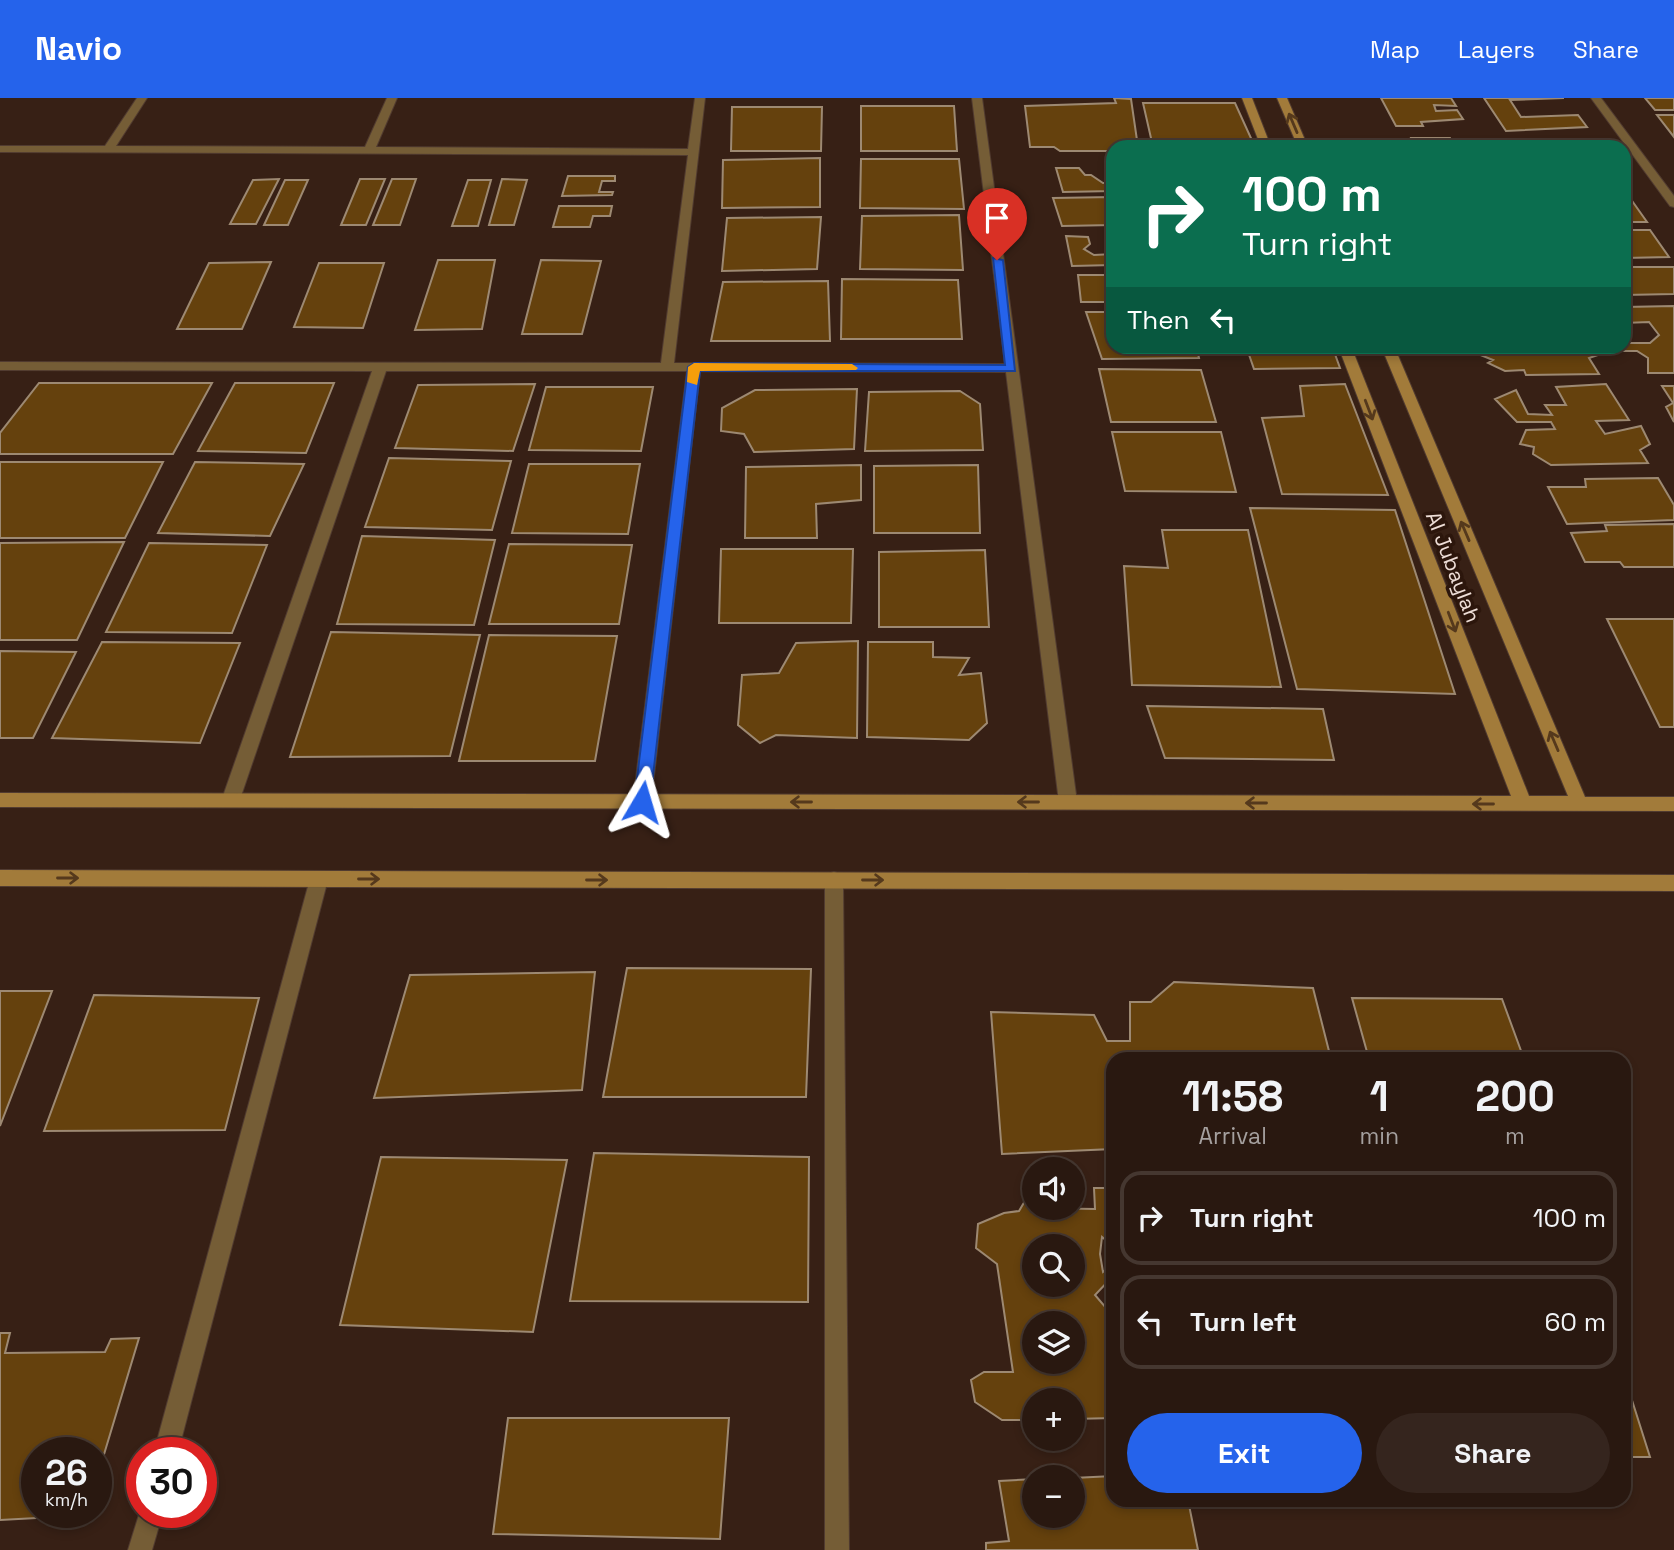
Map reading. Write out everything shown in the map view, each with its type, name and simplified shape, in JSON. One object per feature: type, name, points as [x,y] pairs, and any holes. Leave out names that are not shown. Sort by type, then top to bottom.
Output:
[{"type":"street","points":[[109,149],[142,98]]},
{"type":"street","points":[[370,149],[391,98]]},
{"type":"street","points":[[667,367],[699,98]]},
{"type":"street","points":[[977,98],[1068,802]]},
{"type":"street","points":[[1247,98],[1263,140]]},
{"type":"street","points":[[1282,98],[1300,140]]},
{"type":"street","points":[[1596,98],[1627,140]]},
{"type":"street","points":[[1631,146],[1674,204]]},
{"type":"street","points":[[0,149],[692,152]]},
{"type":"street","name":"Al Jubaylah","points":[[1347,354],[1523,804]]},
{"type":"street","points":[[1390,354],[1580,804]]},
{"type":"street","points":[[0,366],[1011,368]]},
{"type":"street","points":[[642,802],[694,367]]},
{"type":"street","points":[[231,799],[380,368]]},
{"type":"street","points":[[0,800],[1674,804]]},
{"type":"street","points":[[0,878],[1674,883]]},
{"type":"street","points":[[170,1437],[318,879]]},
{"type":"street","points":[[834,880],[837,1550]]},
{"type":"street","points":[[141,1550],[146,1528]]},
{"type":"building","points":[[1114,98],[1131,99],[1137,140],[1106,140],[1106,151],[1060,151],[1054,147],[1030,147],[1025,106],[1116,103]]},
{"type":"building","points":[[1381,98],[1451,98],[1456,106],[1434,105],[1436,111],[1457,110],[1463,119],[1421,122],[1423,126],[1396,126]]},
{"type":"building","points":[[1484,98],[1564,98],[1510,100],[1521,117],[1578,115],[1587,127],[1506,131]]},
{"type":"building","points":[[1645,98],[1674,98],[1674,110],[1655,110]]},
{"type":"building","points":[[1143,103],[1235,103],[1252,140],[1151,140]]},
{"type":"building","points":[[861,106],[954,106],[957,151],[861,151]]},
{"type":"building","points":[[732,107],[822,107],[821,151],[731,151]]},
{"type":"building","points":[[1657,115],[1674,115],[1674,137]]},
{"type":"building","points":[[1411,138],[1451,140],[1412,140]]},
{"type":"building","points":[[820,158],[820,207],[722,208],[723,160]]},
{"type":"building","points":[[861,159],[959,159],[964,209],[860,208]]},
{"type":"building","points":[[1056,168],[1079,168],[1085,175],[1091,175],[1106,183],[1106,191],[1063,192]]},
{"type":"building","points":[[568,176],[615,176],[615,181],[602,181],[599,192],[613,192],[612,195],[562,196]]},
{"type":"building","points":[[279,179],[256,224],[230,224],[253,180]]},
{"type":"building","points":[[360,179],[385,179],[366,225],[341,225]]},
{"type":"building","points":[[392,179],[416,179],[400,225],[373,225]]},
{"type":"building","points":[[502,179],[527,180],[514,225],[489,225]]},
{"type":"building","points":[[285,180],[308,180],[288,225],[264,225]]},
{"type":"building","points":[[468,180],[491,180],[478,226],[452,226]]},
{"type":"building","points":[[1106,197],[1106,225],[1062,226],[1053,198]]},
{"type":"building","points":[[1631,199],[1647,222],[1631,222]]},
{"type":"building","points":[[559,206],[612,206],[610,216],[593,216],[590,227],[553,227]]},
{"type":"building","points":[[959,215],[963,270],[860,269],[862,216]]},
{"type":"building","points":[[821,217],[817,269],[722,271],[727,218]]},
{"type":"building","points":[[1631,230],[1650,230],[1669,257],[1631,258]]},
{"type":"building","points":[[1066,236],[1088,237],[1090,244],[1084,249],[1094,255],[1106,254],[1106,265],[1072,266]]},
{"type":"building","points":[[438,260],[495,260],[482,329],[415,330]]},
{"type":"building","points":[[541,260],[601,261],[582,334],[522,334]]},
{"type":"building","points":[[271,262],[242,329],[177,329],[209,263]]},
{"type":"building","points":[[319,263],[384,263],[363,328],[294,327]]},
{"type":"building","points":[[1631,267],[1674,267],[1674,294],[1631,295]]},
{"type":"building","points":[[1078,275],[1106,275],[1106,302],[1081,302]]},
{"type":"building","points":[[842,279],[958,280],[962,339],[841,339]]},
{"type":"building","points":[[828,281],[830,341],[711,341],[723,282]]},
{"type":"building","points":[[1674,306],[1674,373],[1648,373],[1648,358],[1637,351],[1631,351],[1631,343],[1650,343],[1659,335],[1649,322],[1631,323],[1631,307]]},
{"type":"building","points":[[1086,312],[1106,312],[1106,354],[1198,354],[1199,358],[1102,359]]},
{"type":"building","points":[[1249,354],[1335,354],[1340,368],[1254,369]]},
{"type":"building","points":[[1478,354],[1597,354],[1589,358],[1599,374],[1526,375],[1524,370],[1505,371],[1488,363],[1493,360]]},
{"type":"building","points":[[1099,369],[1201,370],[1216,422],[1111,422]]},
{"type":"building","points":[[39,383],[212,383],[173,454],[0,454],[0,433]]},
{"type":"building","points":[[235,383],[334,383],[306,453],[198,451]]},
{"type":"building","points":[[535,384],[513,451],[395,448],[418,385]]},
{"type":"building","points":[[1345,384],[1388,495],[1282,494],[1262,418],[1304,416],[1300,386]]},
{"type":"building","points":[[1606,384],[1629,420],[1596,421],[1605,434],[1641,426],[1650,444],[1640,450],[1648,463],[1551,465],[1533,454],[1534,447],[1520,444],[1526,430],[1555,429],[1551,422],[1517,422],[1495,399],[1516,390],[1528,414],[1552,415],[1545,405],[1566,405],[1556,387]]},
{"type":"building","points":[[1662,386],[1674,386],[1674,422],[1666,407],[1673,403]]},
{"type":"building","points":[[546,387],[653,387],[641,451],[529,450]]},
{"type":"building","points":[[857,389],[854,449],[754,452],[744,434],[721,431],[722,408],[755,390]]},
{"type":"building","points":[[960,391],[980,404],[983,450],[865,451],[869,392]]},
{"type":"building","points":[[1112,432],[1221,432],[1236,492],[1125,491]]},
{"type":"building","points":[[389,458],[511,461],[492,530],[365,527]]},
{"type":"building","points":[[0,462],[163,462],[125,538],[0,538]]},
{"type":"building","points":[[195,462],[304,464],[270,536],[158,533]]},
{"type":"building","points":[[529,464],[640,464],[628,534],[512,533]]},
{"type":"building","points":[[861,465],[861,500],[816,504],[817,538],[745,538],[746,467]]},
{"type":"building","points":[[978,465],[980,533],[874,533],[874,466]]},
{"type":"building","points":[[1658,478],[1674,505],[1674,520],[1567,524],[1548,487],[1586,487],[1585,479]]},
{"type":"building","points":[[1250,508],[1395,510],[1455,694],[1297,689]]},
{"type":"building","points":[[1674,524],[1674,567],[1624,567],[1620,562],[1585,562],[1571,533],[1607,531],[1605,525]]},
{"type":"building","points":[[1162,530],[1248,530],[1281,687],[1132,685],[1124,566],[1168,568]]},
{"type":"building","points":[[362,536],[495,540],[474,625],[337,624]]},
{"type":"building","points":[[124,542],[77,640],[0,640],[0,543]]},
{"type":"building","points":[[149,543],[267,545],[232,633],[106,632]]},
{"type":"building","points":[[509,544],[632,545],[619,624],[489,624]]},
{"type":"building","points":[[721,549],[853,549],[851,623],[719,623]]},
{"type":"building","points":[[985,550],[989,627],[879,627],[879,552]]},
{"type":"building","points":[[1607,619],[1674,619],[1674,727],[1660,727]]},
{"type":"building","points":[[331,632],[480,635],[450,756],[290,757]]},
{"type":"building","points":[[489,635],[617,636],[595,761],[459,761]]},
{"type":"building","points":[[858,641],[857,738],[776,735],[760,743],[738,725],[742,675],[779,673],[796,643]]},
{"type":"building","points":[[102,642],[240,643],[200,743],[52,738]]},
{"type":"building","points":[[868,642],[933,642],[933,657],[969,658],[959,675],[981,673],[987,723],[969,740],[867,737]]},
{"type":"building","points":[[0,651],[76,652],[33,738],[0,738]]},
{"type":"building","points":[[1147,706],[1323,709],[1334,760],[1165,758]]},
{"type":"building","points":[[627,968],[811,969],[806,1097],[603,1097]]},
{"type":"building","points":[[595,972],[582,1090],[374,1098],[410,975]]},
{"type":"building","points":[[1174,982],[1313,988],[1329,1052],[1106,1052],[1106,1149],[1002,1154],[991,1012],[1094,1015],[1107,1041],[1130,1041],[1130,1002],[1151,1002]]},
{"type":"building","points":[[0,991],[52,991],[0,1126]]},
{"type":"building","points":[[94,995],[259,998],[225,1130],[44,1131]]},
{"type":"building","points":[[1352,998],[1502,999],[1521,1052],[1367,1052]]},
{"type":"building","points":[[594,1153],[809,1157],[808,1302],[570,1301]]},
{"type":"building","points":[[381,1157],[567,1160],[533,1332],[340,1325]]},
{"type":"building","points":[[1094,1188],[1106,1188],[1106,1240],[1102,1237],[1100,1254],[1103,1272],[1106,1270],[1106,1283],[1095,1295],[1106,1308],[1106,1418],[1085,1419],[1085,1388],[1022,1388],[1022,1420],[1002,1420],[975,1402],[971,1380],[984,1372],[1013,1372],[997,1264],[976,1248],[978,1224],[1004,1213],[1019,1211],[1022,1206],[1022,1220],[1085,1220],[1085,1209],[1095,1209]]},
{"type":"building","points":[[0,1333],[10,1333],[5,1353],[105,1352],[111,1339],[139,1338],[109,1437],[21,1437],[21,1519],[0,1520]]},
{"type":"building","points":[[1631,1397],[1650,1457],[1631,1457]]},
{"type":"building","points":[[508,1418],[729,1418],[720,1539],[493,1534]]},
{"type":"building","points":[[1106,1476],[1106,1507],[1189,1507],[1198,1550],[986,1550],[986,1543],[1009,1541],[999,1481],[1022,1480],[1022,1528],[1085,1528],[1085,1477]]},
{"type":"slow traffic","points":[[693,382],[694,367],[852,368]]},
{"type":"route","points":[[642,802],[694,367],[1011,368],[997,260]]}]
